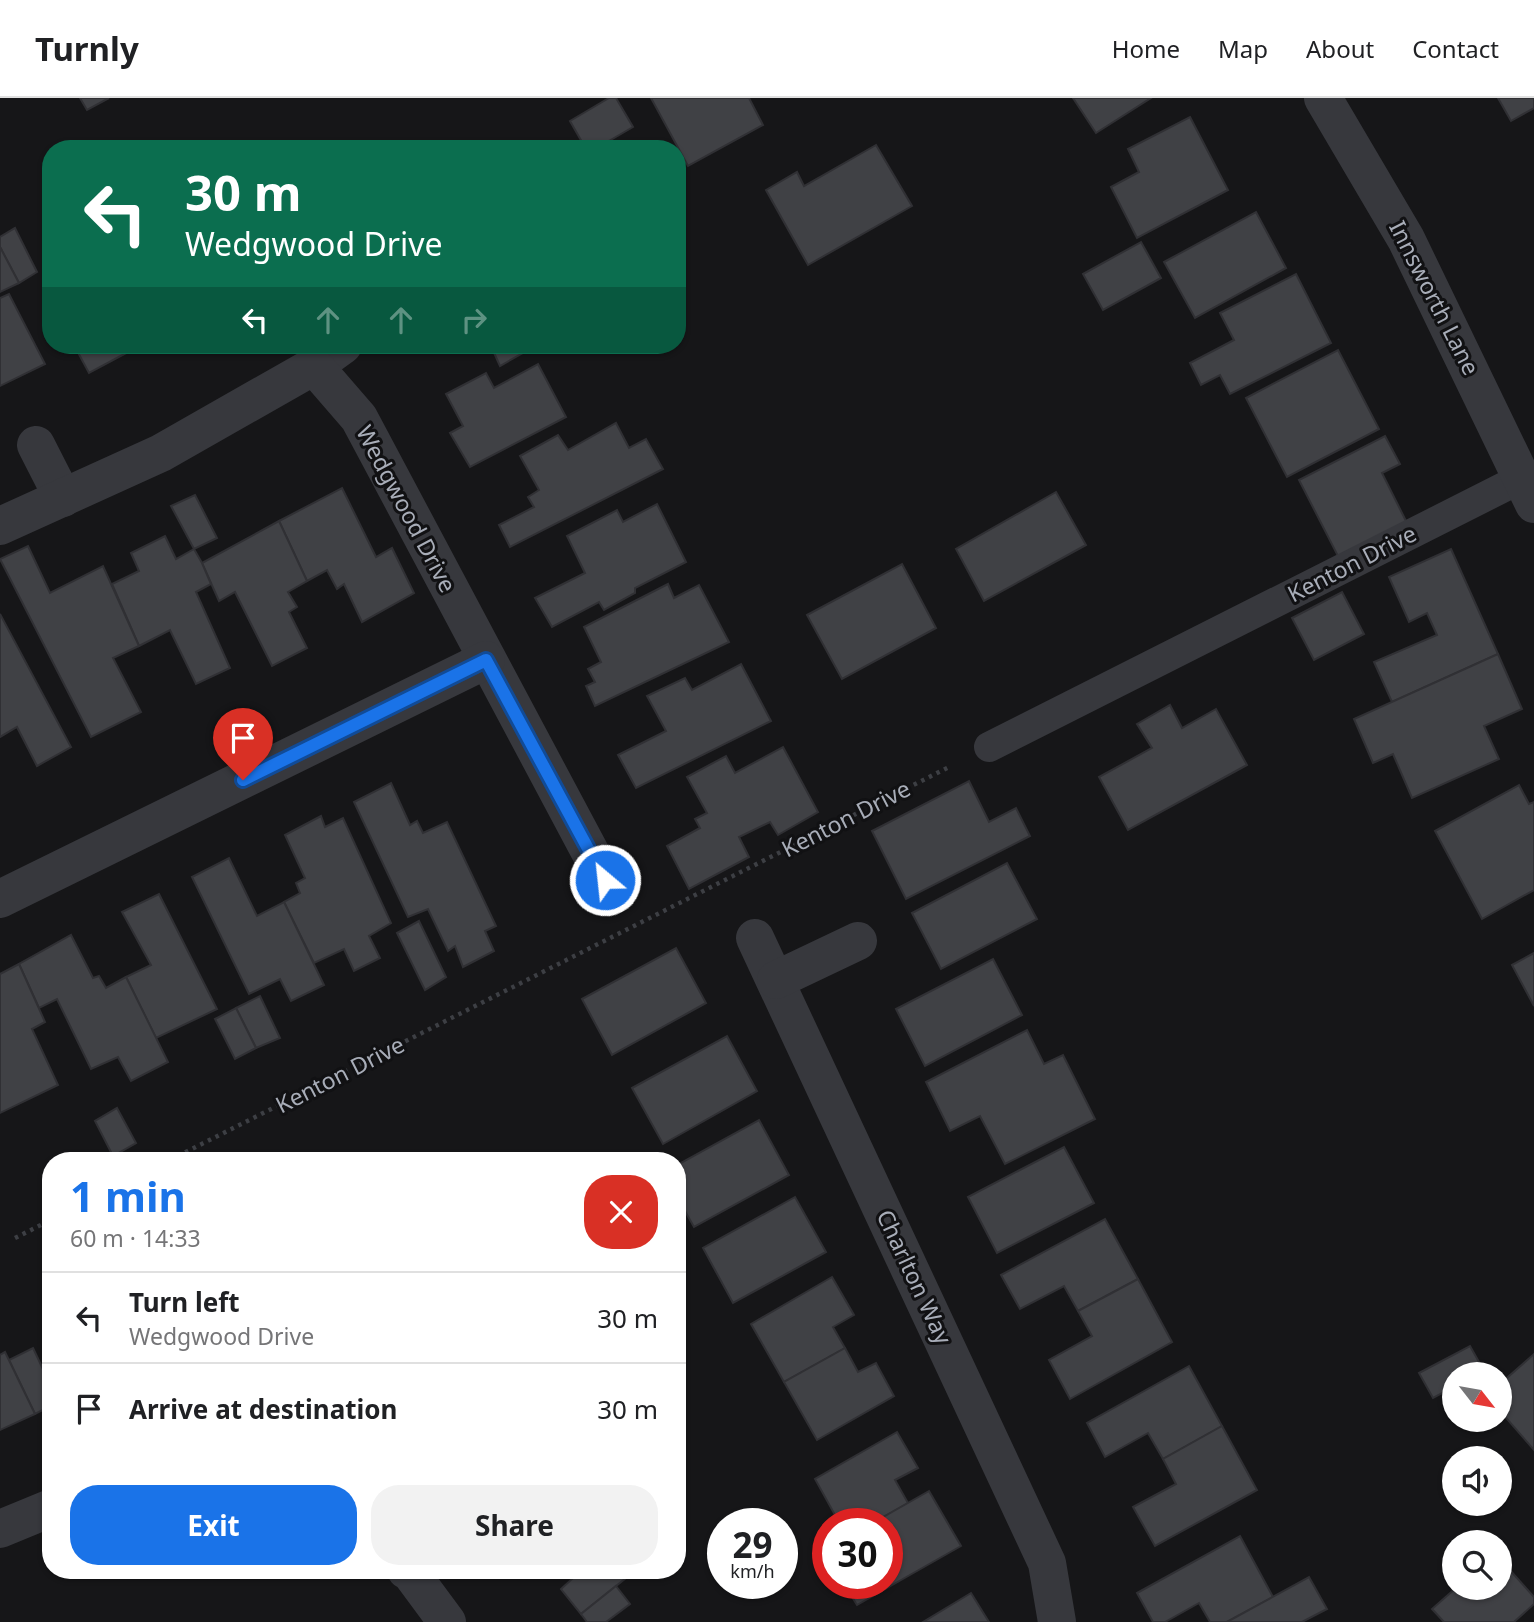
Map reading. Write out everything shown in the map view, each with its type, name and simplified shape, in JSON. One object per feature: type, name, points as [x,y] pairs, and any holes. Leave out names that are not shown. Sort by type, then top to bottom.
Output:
[{"type":"street","name":"Innsworth Lane","points":[[1323,98],[1406,239],[1528,491]]},
{"type":"street","name":"Wedgwood Drive","points":[[0,526],[161,453],[329,355],[359,418],[486,660],[605,880]]},
{"type":"street","points":[[36,445],[63,498]]},
{"type":"street","points":[[0,899],[486,660]]},
{"type":"street","name":"Charlton Way","points":[[755,937],[1048,1563],[1057,1622]]},
{"type":"street","points":[[776,980],[858,941]]},
{"type":"street","points":[[0,1529],[42,1512]]},
{"type":"street","points":[[413,1579],[447,1622]]},
{"type":"lane","name":"Kenton Drive","points":[[989,747],[1528,491]]},
{"type":"path","name":"Kenton Drive","points":[[186,1152],[989,747]]},
{"type":"path","points":[[15,1238],[42,1224]]},
{"type":"building","points":[[80,98],[109,98],[87,110]]},
{"type":"building","points":[[609,98],[616,98],[633,127],[611,140],[581,140],[570,121]]},
{"type":"building","points":[[651,98],[749,98],[763,125],[688,166],[686,140],[674,140]]},
{"type":"building","points":[[1073,98],[1151,98],[1096,133]]},
{"type":"building","points":[[1498,98],[1534,98],[1534,108],[1511,121]]},
{"type":"building","points":[[1190,117],[1228,190],[1137,238],[1111,187],[1139,172],[1128,149]]},
{"type":"building","points":[[876,145],[912,206],[808,265],[766,190],[797,172],[804,186]]},
{"type":"building","points":[[1256,212],[1286,268],[1195,318],[1164,262]]},
{"type":"building","points":[[15,228],[37,272],[19,283],[0,247],[0,237]]},
{"type":"building","points":[[1141,242],[1161,278],[1103,310],[1083,274]]},
{"type":"building","points":[[0,247],[19,283],[0,292]]},
{"type":"building","points":[[1296,274],[1331,343],[1230,394],[1220,375],[1201,385],[1190,363],[1234,340],[1220,313]]},
{"type":"building","points":[[9,294],[45,364],[0,386],[0,298]]},
{"type":"building","points":[[1338,350],[1379,429],[1287,477],[1246,398]]},
{"type":"building","points":[[79,354],[124,354],[89,373]]},
{"type":"building","points":[[495,354],[521,354],[500,366]]},
{"type":"building","points":[[538,364],[566,417],[470,467],[450,433],[463,426],[446,394],[486,373],[494,388]]},
{"type":"building","points":[[616,423],[629,448],[646,439],[663,469],[510,547],[499,525],[534,507],[528,497],[539,490],[520,456],[558,435],[568,450]]},
{"type":"building","points":[[1385,436],[1400,464],[1382,473],[1408,525],[1340,560],[1299,480]]},
{"type":"building","points":[[342,488],[376,557],[392,548],[414,593],[362,622],[344,584],[337,589],[327,570],[307,581],[279,521]]},
{"type":"building","points":[[1056,492],[1086,545],[984,601],[956,549]]},
{"type":"building","points":[[195,495],[217,538],[194,549],[171,506]]},
{"type":"building","points":[[657,504],[686,562],[635,588],[635,593],[604,610],[599,602],[552,627],[535,598],[585,573],[567,536],[617,510],[623,522]]},
{"type":"building","points":[[279,521],[307,581],[288,592],[297,607],[289,612],[307,648],[272,666],[235,592],[219,601],[202,563]]},
{"type":"building","points":[[165,536],[176,559],[194,549],[202,563],[211,584],[196,592],[230,668],[196,684],[170,630],[139,646],[112,584],[139,571],[131,553]]},
{"type":"building","points":[[28,546],[50,593],[103,566],[139,646],[113,658],[141,712],[91,737],[0,559]]},
{"type":"building","points":[[1451,549],[1498,654],[1392,702],[1374,662],[1437,635],[1427,613],[1409,622],[1389,577]]},
{"type":"building","points":[[902,564],[936,628],[842,679],[807,615]]},
{"type":"building","points":[[668,584],[674,598],[699,585],[729,642],[595,706],[586,686],[595,682],[588,669],[601,662],[584,627]]},
{"type":"building","points":[[1342,592],[1364,634],[1314,660],[1292,618]]},
{"type":"building","points":[[0,614],[71,747],[37,766],[17,727],[0,737]]},
{"type":"building","points":[[1498,654],[1522,709],[1484,726],[1499,759],[1412,798],[1393,754],[1373,763],[1354,719]]},
{"type":"building","points":[[741,664],[771,721],[636,788],[618,755],[666,731],[647,696],[685,678],[692,690]]},
{"type":"building","points":[[1170,705],[1182,728],[1216,709],[1247,765],[1128,830],[1099,777],[1152,748],[1137,724]]},
{"type":"building","points":[[783,747],[818,812],[778,835],[770,822],[739,837],[749,857],[689,889],[667,846],[700,828],[695,819],[707,813],[687,777],[726,756],[735,773]]},
{"type":"building","points":[[969,781],[989,822],[1016,808],[1030,836],[906,899],[872,831]]},
{"type":"building","points":[[391,783],[410,825],[417,821],[423,833],[447,822],[496,926],[485,931],[494,951],[463,967],[455,946],[448,951],[428,909],[408,917],[354,802]]},
{"type":"building","points":[[1519,785],[1529,804],[1534,802],[1534,890],[1482,919],[1435,831]]},
{"type":"building","points":[[321,816],[325,827],[343,818],[391,923],[369,936],[380,958],[354,971],[344,949],[314,963],[284,902],[300,893],[296,883],[305,878],[285,835]]},
{"type":"building","points":[[229,858],[257,916],[284,902],[324,985],[291,1001],[280,979],[249,994],[192,877]]},
{"type":"building","points":[[1007,863],[1037,919],[941,969],[912,913]]},
{"type":"building","points":[[159,894],[217,1009],[156,1038],[126,977],[151,965],[122,912]]},
{"type":"building","points":[[419,921],[446,977],[425,990],[397,933]]},
{"type":"building","points":[[71,935],[93,978],[99,976],[106,988],[126,977],[168,1062],[131,1081],[118,1057],[91,1069],[57,999],[39,1008],[19,964]]},
{"type":"building","points":[[676,948],[706,1003],[612,1055],[582,999]]},
{"type":"building","points":[[1534,953],[1534,1006],[1512,965]]},
{"type":"building","points":[[993,959],[1022,1015],[925,1066],[896,1009]]},
{"type":"building","points":[[19,964],[45,1022],[32,1029],[58,1085],[0,1113],[0,974]]},
{"type":"building","points":[[260,996],[280,1038],[256,1048],[236,1008]]},
{"type":"building","points":[[236,1008],[256,1048],[235,1059],[215,1019]]},
{"type":"building","points":[[1027,1030],[1044,1064],[1063,1055],[1095,1119],[1005,1164],[980,1116],[950,1131],[926,1082]]},
{"type":"building","points":[[727,1036],[757,1091],[663,1144],[632,1088]]},
{"type":"building","points":[[117,1108],[136,1143],[120,1152],[111,1152],[95,1121]]},
{"type":"building","points":[[759,1120],[789,1175],[694,1227],[686,1213],[686,1160]]},
{"type":"building","points":[[1064,1147],[1094,1203],[997,1253],[968,1197]]},
{"type":"building","points":[[795,1197],[826,1252],[733,1303],[703,1248]]},
{"type":"building","points":[[1105,1219],[1138,1279],[1078,1311],[1064,1286],[1020,1309],[1001,1275]]},
{"type":"building","points":[[832,1277],[854,1315],[833,1327],[845,1348],[784,1382],[751,1324]]},
{"type":"building","points":[[1138,1279],[1172,1342],[1070,1399],[1049,1360],[1092,1336],[1078,1311]]},
{"type":"building","points":[[1470,1346],[1479,1362],[1442,1362],[1442,1393],[1433,1398],[1419,1373]]},
{"type":"building","points":[[33,1348],[42,1367],[42,1410],[35,1414],[9,1360]]},
{"type":"building","points":[[845,1348],[858,1372],[876,1363],[894,1396],[817,1440],[784,1382]]},
{"type":"building","points":[[5,1352],[35,1414],[0,1430],[0,1355]]},
{"type":"building","points":[[1534,1354],[1534,1450],[1512,1425],[1512,1373]]},
{"type":"building","points":[[1189,1366],[1222,1426],[1163,1459],[1148,1433],[1105,1457],[1087,1423]]},
{"type":"building","points":[[1222,1426],[1257,1490],[1155,1546],[1133,1507],[1176,1484],[1163,1459]]},
{"type":"building","points":[[897,1432],[918,1468],[895,1480],[908,1503],[899,1508],[831,1508],[815,1479]]},
{"type":"building","points":[[929,1491],[961,1546],[903,1579],[903,1508],[899,1508]]},
{"type":"building","points":[[1240,1536],[1273,1597],[1227,1622],[1210,1622],[1199,1603],[1165,1622],[1153,1622],[1137,1593]]},
{"type":"building","points":[[1512,1572],[1534,1597],[1534,1604],[1514,1622],[1444,1622],[1432,1609],[1442,1600],[1512,1600]]},
{"type":"building","points":[[1309,1577],[1327,1609],[1302,1622],[1227,1622]]},
{"type":"building","points":[[572,1579],[625,1579],[581,1614],[561,1589]]},
{"type":"building","points":[[616,1586],[630,1604],[606,1622],[587,1622],[581,1614]]},
{"type":"building","points":[[971,1593],[989,1622],[923,1622]]},
{"type":"building","points":[[853,1599],[868,1599],[857,1605]]},
{"type":"route","points":[[243,780],[486,660],[605,880]]}]
